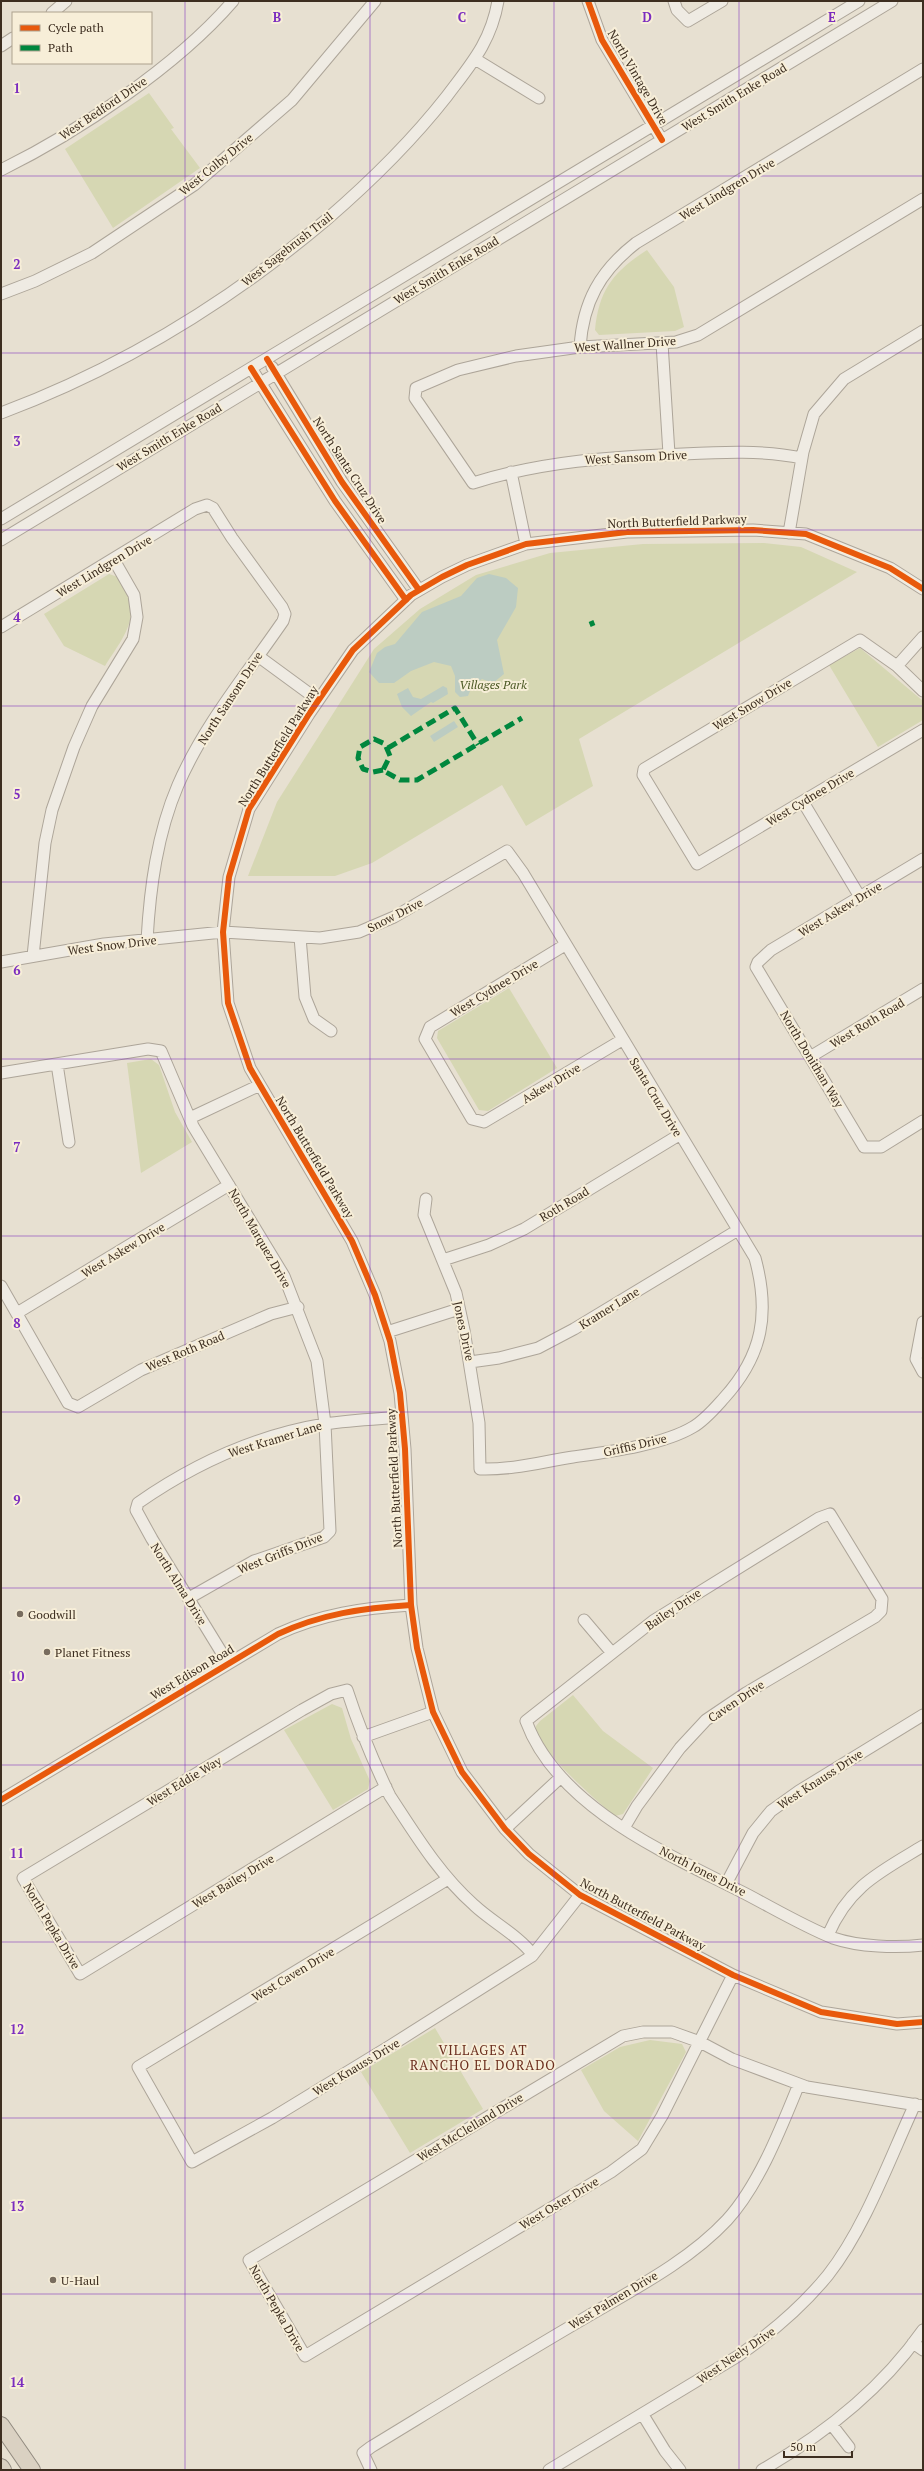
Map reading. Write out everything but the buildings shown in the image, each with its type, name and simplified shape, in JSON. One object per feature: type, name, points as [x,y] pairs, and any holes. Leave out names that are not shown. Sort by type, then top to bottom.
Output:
[{"type":"highway","points":[[1,2425],[32,2470]]},
{"type":"highway","points":[[1,2467],[4,2470]]},
{"type":"street","points":[[53,12],[66,1]]},
{"type":"street","name":"West Bedford Drive","points":[[1,170],[79,126],[150,76],[220,16],[232,1]]},
{"type":"street","name":"West Colby Drive","points":[[1,294],[35,281],[92,253],[194,185],[292,100],[375,1]]},
{"type":"street","name":"West Sagebrush Trail","points":[[1,413],[87,378],[162,338],[254,276],[296,245],[365,186],[424,125],[483,47],[496,15],[498,1]]},
{"type":"street","name":"North Vintage Drive","points":[[588,1],[602,40],[662,140]]},
{"type":"street","points":[[674,1],[678,10],[688,21],[722,1]]},
{"type":"street","name":"West Smith Enke Road","points":[[1,520],[859,1]]},
{"type":"street","name":"West Smith Enke Road","points":[[1,540],[259,382],[892,1]]},
{"type":"street","points":[[1,46],[12,39]]},
{"type":"street","points":[[475,59],[538,98]]},
{"type":"street","name":"West Lindgren Drive","points":[[580,347],[588,302],[600,279],[615,259],[636,243],[923,69]]},
{"type":"street","name":"West Wallner Drive","points":[[473,483],[415,398],[416,388],[458,370],[516,356],[580,347],[676,342],[698,335],[728,319],[923,199]]},
{"type":"street","points":[[789,533],[802,458],[814,414],[828,394],[844,379],[923,331]]},
{"type":"street","points":[[662,343],[669,454]]},
{"type":"street","name":"North Santa Cruz Drive","points":[[267,359],[342,482],[419,590]]},
{"type":"street","points":[[251,368],[335,501],[406,600]]},
{"type":"street","name":"West Sansom Drive","points":[[473,483],[511,472],[564,461],[669,454],[765,453],[802,458]]},
{"type":"street","points":[[511,472],[526,544]]},
{"type":"street","name":"West Lindgren Drive","points":[[1,628],[195,509],[207,505]]},
{"type":"street","name":"North Sansom Drive","points":[[147,940],[150,886],[164,827],[178,785],[210,725],[282,621],[285,614],[282,607],[236,544],[213,508],[207,505]]},
{"type":"street","name":"North Butterfield Parkway","points":[[923,589],[890,568],[806,534],[753,530],[627,532],[526,544],[467,565],[419,590],[406,600],[353,650],[318,700],[249,809],[229,877],[223,932],[228,1003],[250,1068],[352,1241],[375,1294],[387,1332],[400,1393],[411,1605],[421,1671],[433,1712],[462,1772],[505,1829],[529,1854],[580,1895],[733,1975],[821,2012],[897,2024],[923,2022]]},
{"type":"street","points":[[33,956],[45,843],[52,810],[74,747],[92,706],[133,639],[136,617],[134,595],[114,560]]},
{"type":"street","points":[[923,637],[897,666],[923,690]]},
{"type":"street","name":"West Snow Drive","points":[[697,864],[643,775],[644,769],[860,640],[897,666]]},
{"type":"street","points":[[258,656],[318,700]]},
{"type":"street","name":"West Cydnee Drive","points":[[697,864],[923,730]]},
{"type":"street","points":[[803,802],[860,898]]},
{"type":"street","name":"Snow Drive","points":[[223,932],[320,938],[358,932],[394,917],[507,851]]},
{"type":"street","name":"Santa Cruz Drive","points":[[507,851],[523,873],[679,1135],[755,1258],[763,1298],[762,1328],[755,1354]]},
{"type":"street","name":"West Askew Drive","points":[[758,962],[771,950],[923,859]]},
{"type":"street","name":"West Snow Drive","points":[[1,962],[147,940],[223,932]]},
{"type":"street","points":[[300,937],[305,997],[314,1019],[331,1031]]},
{"type":"street","name":"West Cydnee Drive","points":[[478,1122],[472,1118],[450,1083],[428,1044],[426,1033],[436,1023],[565,945]]},
{"type":"street","name":"North Donithan Way","points":[[758,962],[756,967],[864,1147],[874,1149],[923,1121]]},
{"type":"street","name":"West Roth Road","points":[[810,1057],[923,989]]},
{"type":"street","name":"Askew Drive","points":[[478,1122],[489,1120],[622,1040]]},
{"type":"street","name":"North Marquez Drive","points":[[57,1064],[148,1049],[161,1050],[190,1118],[284,1276],[298,1307],[317,1361],[325,1424],[330,1531]]},
{"type":"street","points":[[1,1073],[57,1064],[69,1142]]},
{"type":"street","points":[[190,1118],[260,1085]]},
{"type":"street","name":"Roth Road","points":[[443,1260],[489,1245],[524,1228],[679,1135]]},
{"type":"street","name":"West Askew Drive","points":[[17,1313],[229,1185]]},
{"type":"street","name":"Jones Drive","points":[[426,1198],[424,1215],[456,1293],[470,1362],[479,1423],[480,1469]]},
{"type":"street","name":"Kramer Lane","points":[[470,1362],[499,1358],[538,1348],[574,1329],[738,1230]]},
{"type":"street","points":[[1,1286],[17,1313]]},
{"type":"street","name":"West Roth Road","points":[[17,1313],[68,1403],[78,1407],[142,1370],[271,1314],[298,1307]]},
{"type":"street","points":[[387,1332],[459,1309]]},
{"type":"street","points":[[923,1322],[916,1359],[923,1372]]},
{"type":"street","name":"Griffis Drive","points":[[480,1469],[506,1470],[606,1452],[672,1437],[694,1427],[710,1413],[741,1380],[755,1354]]},
{"type":"street","name":"West Kramer Lane","points":[[138,1503],[168,1483],[218,1456],[257,1442],[325,1424],[402,1417]]},
{"type":"street","name":"North Alma Drive","points":[[138,1503],[136,1510],[152,1539],[228,1663]]},
{"type":"street","name":"Bailey Drive","points":[[526,1721],[612,1653],[673,1608],[819,1518],[830,1514],[882,1599],[880,1611]]},
{"type":"street","name":"West Griffs Drive","points":[[189,1598],[254,1561],[324,1537],[330,1531]]},
{"type":"street","name":"West Edison Road","points":[[1,1800],[278,1634],[311,1620],[369,1608],[411,1605]]},
{"type":"street","name":"Caven Drive","points":[[624,1828],[637,1806],[680,1748],[706,1720],[746,1693],[875,1617],[880,1611]]},
{"type":"street","points":[[584,1620],[612,1653]]},
{"type":"street","name":"West Eddie Way","points":[[23,1878],[331,1694],[347,1690],[363,1737]]},
{"type":"street","points":[[433,1712],[363,1737],[386,1787],[421,1844],[448,1879],[474,1906],[533,1955]]},
{"type":"street","name":"West Knauss Drive","points":[[726,1884],[753,1833],[772,1811],[799,1791],[923,1715]]},
{"type":"street","name":"North Jones Drive","points":[[526,1721],[531,1734],[561,1777],[590,1803],[624,1828],[674,1858],[834,1938],[895,1948],[923,1945]]},
{"type":"street","points":[[505,1829],[561,1777]]},
{"type":"street","name":"West Bailey Drive","points":[[80,1974],[386,1787]]},
{"type":"street","points":[[828,1935],[845,1902],[868,1881],[923,1846]]},
{"type":"street","name":"North Pepka Drive","points":[[23,1878],[80,1974]]},
{"type":"street","name":"West Caven Drive","points":[[192,2162],[138,2067],[448,1879]]},
{"type":"street","name":"West Knauss Drive","points":[[192,2162],[272,2118],[390,2046],[533,1955],[580,1895]]},
{"type":"street","name":"West Oster Drive","points":[[305,2356],[611,2172],[642,2149],[700,2042],[733,1975]]},
{"type":"street","name":"West McClelland Drive","points":[[249,2260],[623,2036],[644,2032],[672,2032],[700,2042],[732,2059],[799,2084],[847,2095],[919,2105]]},
{"type":"street","name":"West Palmen Drive","points":[[370,2470],[363,2453],[638,2286],[700,2245],[727,2220],[744,2198],[785,2118],[799,2084]]},
{"type":"street","name":"West Neely Drive","points":[[549,2470],[643,2415],[763,2339],[793,2313],[828,2274],[856,2230],[919,2105]]},
{"type":"street","name":"North Pepka Drive","points":[[249,2260],[305,2356]]},
{"type":"street","points":[[762,2470],[832,2426],[888,2375],[923,2330]]},
{"type":"street","points":[[913,2343],[923,2350]]},
{"type":"street","points":[[643,2415],[665,2451],[680,2470]]},
{"type":"street","points":[[832,2426],[849,2447]]},
{"type":"green space","points":[[149,93],[174,128],[171,129],[200,168],[113,228],[65,149]]},
{"type":"green space","points":[[647,250],[674,287],[684,327],[675,331],[599,335],[595,330],[597,316],[604,293],[617,274],[625,266]]},
{"type":"green space","name":"Villages Park","points":[[764,543],[801,547],[857,572],[579,739],[593,786],[526,826],[502,785],[372,863],[335,876],[248,876],[277,802],[374,649],[420,609],[476,575],[550,553],[643,544]]},
{"type":"green space","points":[[109,574],[118,577],[129,595],[131,617],[125,634],[105,666],[64,646],[44,614]]},
{"type":"green space","points":[[860,648],[923,701],[923,720],[878,747],[829,665]]},
{"type":"green space","points":[[509,988],[557,1068],[488,1111],[479,1110],[437,1038],[438,1031]]},
{"type":"green space","points":[[151,1059],[159,1065],[175,1112],[192,1142],[141,1173],[127,1063]]},
{"type":"green space","points":[[573,1695],[603,1731],[653,1768],[623,1814],[615,1816],[582,1787],[555,1759],[537,1735],[536,1726],[540,1721]]},
{"type":"green space","points":[[332,1704],[342,1708],[351,1739],[370,1781],[368,1789],[333,1810],[284,1730]]},
{"type":"green space","points":[[435,2028],[483,2109],[410,2153],[361,2072]]},
{"type":"green space","points":[[650,2040],[682,2044],[686,2052],[638,2141],[604,2111],[581,2070],[620,2047]]},
{"type":"shaded area","points":[[489,574],[506,578],[518,588],[516,607],[497,640],[504,674],[493,683],[482,679],[472,686],[468,696],[460,697],[455,692],[455,676],[451,666],[434,662],[411,671],[394,683],[379,683],[369,672],[377,653],[385,647],[395,644],[422,612],[461,596],[477,578]]},
{"type":"shaded area","points":[[443,686],[447,688],[448,694],[433,703],[431,702],[411,716],[402,707],[397,694],[408,688],[413,697],[421,699]]},
{"type":"shaded area","points":[[454,721],[458,727],[434,742],[430,736]]},
{"type":"marked path","points":[[591,621],[593,626]]},
{"type":"marked path","points":[[388,748],[455,708],[478,745]]},
{"type":"marked path","points":[[383,770],[373,772],[363,769],[358,758],[360,747],[374,739],[385,744],[390,756],[383,770],[400,780],[417,780],[522,718]]},
{"type":"cycle path","points":[[588,1],[602,40],[662,140]]},
{"type":"cycle path","points":[[267,359],[342,482],[419,590]]},
{"type":"cycle path","points":[[251,368],[335,501],[406,600]]},
{"type":"cycle path","points":[[923,589],[890,568],[806,534],[753,530],[627,532],[526,544],[467,565],[442,577],[411,595],[353,650],[309,714],[249,809],[229,877],[223,932],[228,1003],[250,1068],[352,1241],[375,1295],[390,1341],[400,1393],[405,1449],[411,1605],[417,1648],[433,1712],[462,1772],[505,1829],[529,1854],[580,1895],[733,1975],[821,2012],[897,2024],[923,2022]]},
{"type":"cycle path","points":[[1,1800],[278,1634],[310,1621],[343,1613],[411,1605]]},
{"type":"place","name":"Goodwill","points":[[20,1614]]},
{"type":"place","name":"Planet Fitness","points":[[47,1652]]},
{"type":"place","name":"U-Haul","points":[[53,2280]]},
{"type":"district","name":"VILLAGES AT RANCHO EL DORADO","points":[[483,2058]]}]
